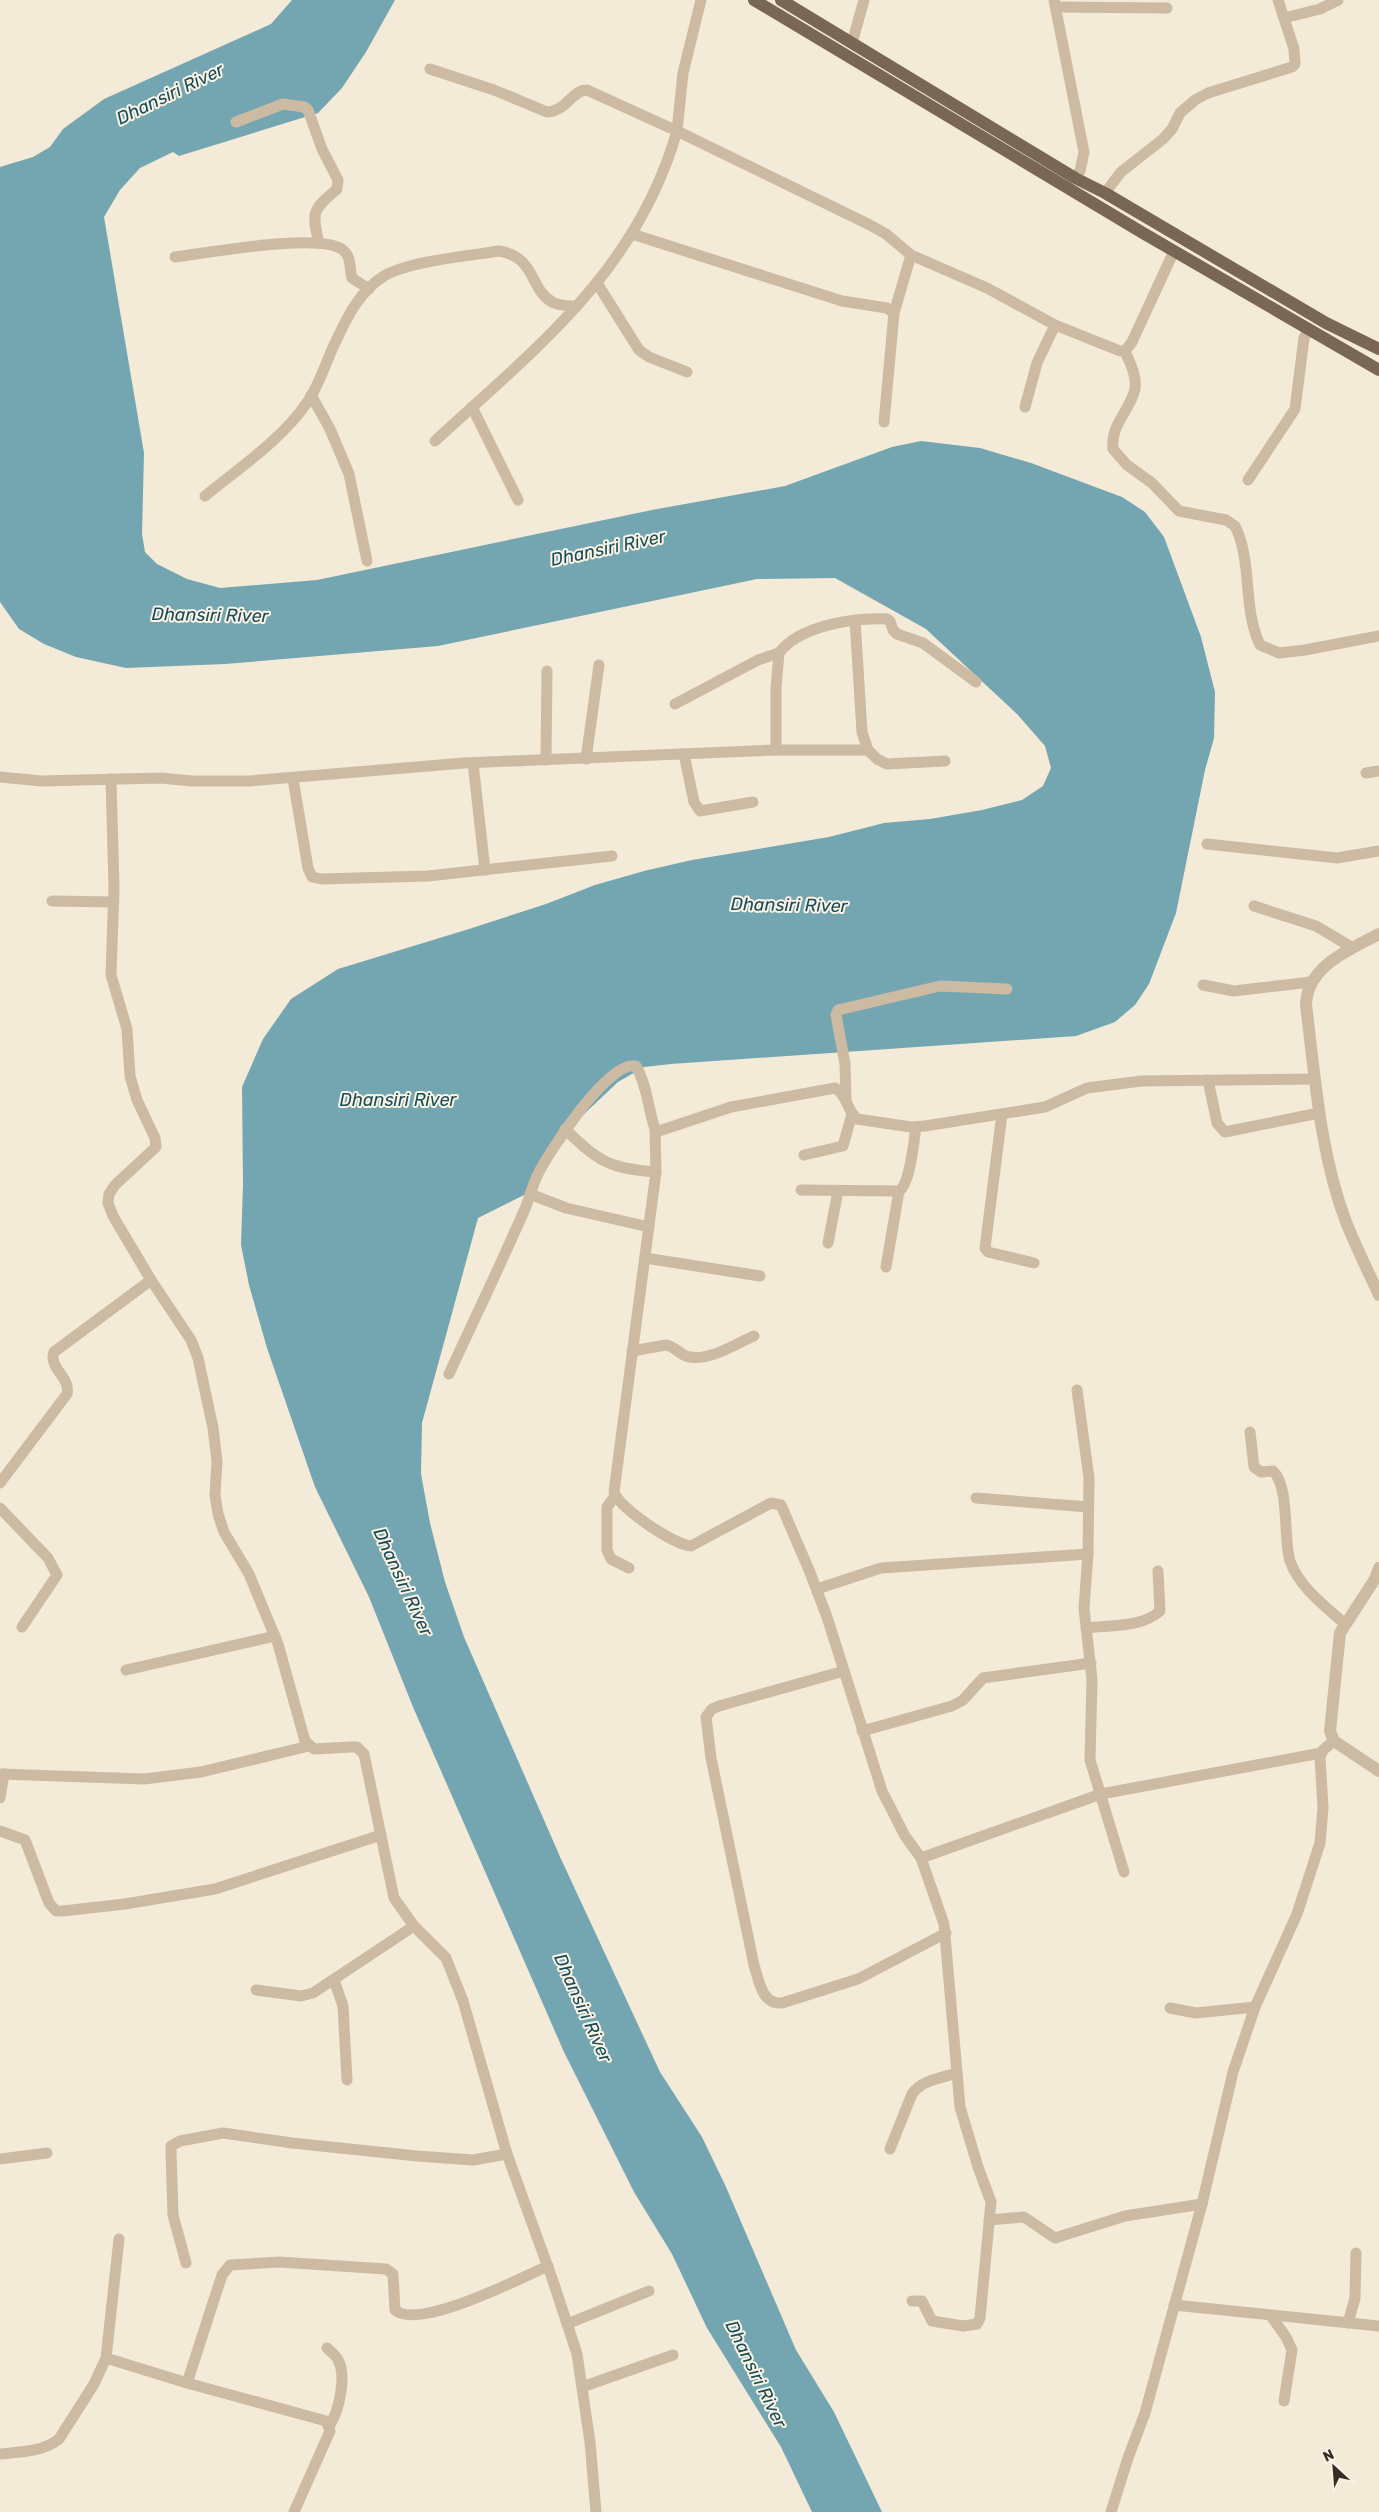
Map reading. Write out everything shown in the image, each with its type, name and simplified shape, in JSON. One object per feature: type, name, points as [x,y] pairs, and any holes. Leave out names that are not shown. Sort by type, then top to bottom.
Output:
[{"type":"main road","points":[[754,0],[1174,251],[1379,370]]},
{"type":"main road","points":[[781,0],[1075,178],[1105,193],[1326,323],[1379,349]]},
{"type":"street","points":[[435,441],[561,325],[597,283],[632,234],[658,187],[677,131],[683,73],[701,0]]},
{"type":"street","points":[[852,43],[864,0]]},
{"type":"street","points":[[1105,193],[1121,172],[1163,139],[1186,107],[1208,93],[1292,67],[1295,64],[1294,50],[1278,0]]},
{"type":"street","points":[[1284,18],[1320,9],[1338,0]]},
{"type":"street","points":[[1075,178],[1080,171],[1084,152],[1055,4],[1166,8]]},
{"type":"street","points":[[430,68],[494,90],[547,112],[564,107],[577,93],[587,90],[677,131],[868,224],[886,234],[911,255],[987,288],[1055,325],[1114,349],[1125,351]]},
{"type":"street","points":[[236,122],[282,104],[299,105],[308,110],[322,148],[338,180],[337,189],[323,200],[317,208],[314,225],[319,243]]},
{"type":"street","points":[[632,234],[842,301],[887,308],[894,313]]},
{"type":"street","points":[[175,256],[298,243],[319,243],[342,249],[349,259],[352,278],[369,289]]},
{"type":"street","points":[[205,496],[272,440],[306,404],[352,309],[369,289],[396,271],[499,251],[509,253],[524,262],[545,296],[552,302],[577,306]]},
{"type":"street","points":[[1125,351],[1132,342],[1174,251]]},
{"type":"street","points":[[884,422],[894,313],[911,255]]},
{"type":"street","points":[[597,283],[639,350],[649,357],[687,372]]},
{"type":"street","points":[[1025,407],[1037,363],[1055,325]]},
{"type":"street","points":[[1248,480],[1295,409],[1304,338],[1308,329]]},
{"type":"street","points":[[1125,351],[1135,376],[1135,390],[1114,430],[1113,449],[1127,465],[1152,483],[1179,511],[1226,520],[1235,526],[1244,548],[1247,594],[1255,633],[1260,645],[1279,653],[1379,636]]},
{"type":"street","points":[[311,395],[330,429],[349,474],[367,561]]},
{"type":"street","points":[[472,406],[518,500]]},
{"type":"street","points":[[855,620],[862,732],[868,750],[877,759],[887,764],[945,761]]},
{"type":"street","points":[[675,704],[758,660],[779,653],[794,639],[828,625],[855,620],[890,621],[893,630],[897,634],[924,643],[976,682]]},
{"type":"street","points":[[776,750],[776,688],[779,653]]},
{"type":"street","points":[[586,758],[599,665]]},
{"type":"street","points":[[546,760],[547,671]]},
{"type":"street","points":[[0,777],[41,781],[293,779],[473,763],[776,750],[868,750]]},
{"type":"street","points":[[684,754],[694,802],[700,811],[753,802]]},
{"type":"street","points":[[473,763],[486,870]]},
{"type":"street","points":[[1366,773],[1379,770]]},
{"type":"street","points":[[111,779],[114,902],[111,975],[127,1029],[130,1076],[137,1100],[155,1138],[156,1147],[115,1185],[109,1194],[108,1203],[113,1216],[151,1280],[191,1340],[198,1358],[218,1461],[215,1495],[218,1514],[224,1532],[249,1574],[274,1636],[303,1735],[309,1746]]},
{"type":"street","points":[[293,779],[308,868],[312,877],[321,879],[428,876],[612,856]]},
{"type":"street","points":[[1207,844],[1337,858],[1379,851]]},
{"type":"street","points":[[52,901],[114,902]]},
{"type":"street","points":[[1254,906],[1316,926],[1354,948]]},
{"type":"street","points":[[1379,934],[1331,960],[1311,982],[1306,991],[1319,1113],[1331,1169],[1346,1221],[1379,1295]]},
{"type":"street","points":[[1203,985],[1234,991],[1311,982]]},
{"type":"street","points":[[846,1101],[846,1077],[836,1014],[838,1010],[940,986],[1007,989]]},
{"type":"street","points":[[449,1374],[537,1176],[565,1128],[606,1080],[628,1066],[633,1065],[641,1075],[655,1129],[656,1172],[616,1461],[615,1496],[608,1507],[607,1550],[611,1559],[629,1568]]},
{"type":"street","points":[[655,1129],[664,1130],[731,1107],[835,1088],[842,1094],[852,1114],[857,1118],[865,1121],[916,1127],[1054,1104],[1079,1091],[1100,1086],[1141,1081],[1315,1079]]},
{"type":"street","points":[[1208,1080],[1217,1123],[1225,1132],[1319,1113]]},
{"type":"street","points":[[804,1155],[844,1146],[852,1114]]},
{"type":"street","points":[[1002,1114],[985,1248],[988,1252],[1034,1263]]},
{"type":"street","points":[[886,1267],[899,1191],[902,1189],[907,1177],[916,1127]]},
{"type":"street","points":[[565,1128],[589,1152],[603,1162],[622,1169],[656,1172]]},
{"type":"street","points":[[801,1190],[899,1191]]},
{"type":"street","points":[[828,1243],[838,1191]]},
{"type":"street","points":[[530,1194],[566,1208],[648,1227]]},
{"type":"street","points":[[645,1258],[760,1276]]},
{"type":"street","points":[[0,1483],[67,1394],[67,1381],[54,1364],[52,1357],[54,1352],[151,1280]]},
{"type":"street","points":[[632,1351],[666,1345],[671,1346],[687,1357],[701,1358],[754,1336]]},
{"type":"street","points":[[1077,1390],[1088,1478],[1088,1554],[1084,1608],[1091,1663],[1092,1716],[1090,1752],[1124,1872]]},
{"type":"street","points":[[1250,1432],[1254,1467],[1261,1472],[1273,1471],[1277,1477],[1286,1511],[1289,1558],[1292,1566],[1311,1593],[1345,1624]]},
{"type":"street","points":[[615,1496],[656,1531],[685,1546],[691,1546],[771,1503],[777,1503],[784,1510],[816,1589],[882,1792],[905,1836],[921,1858],[946,1932],[957,2073],[963,2121],[991,2202],[980,2318],[977,2324],[963,2326],[932,2321],[922,2301],[912,2301]]},
{"type":"street","points":[[976,1498],[1088,1507]]},
{"type":"street","points":[[0,1508],[48,1558],[57,1576],[22,1627]]},
{"type":"street","points":[[816,1589],[881,1568],[1088,1554]]},
{"type":"street","points":[[1379,1568],[1366,1594],[1345,1624],[1339,1639],[1330,1731],[1334,1741],[1379,1771]]},
{"type":"street","points":[[1086,1628],[1142,1622],[1152,1618],[1160,1611],[1158,1571]]},
{"type":"street","points":[[126,1670],[274,1636]]},
{"type":"street","points":[[862,1732],[952,1706],[963,1700],[983,1678],[1091,1663]]},
{"type":"street","points":[[844,1671],[719,1706],[712,1709],[706,1717],[711,1758],[754,1965],[766,1998],[774,2004],[782,2003],[847,1983],[946,1932]]},
{"type":"street","points":[[921,1858],[1101,1794],[1321,1753],[1334,1741]]},
{"type":"street","points":[[0,1798],[2,1774],[152,1778],[200,1772],[309,1746],[320,1750],[357,1747],[364,1754],[394,1898],[414,1926],[446,1958],[463,2001],[507,2154],[548,2266],[579,2363],[590,2442],[596,2512]]},
{"type":"street","points":[[1111,2512],[1128,2458],[1143,2422],[1202,2204],[1231,2079],[1255,2007],[1297,1914],[1320,1843],[1323,1808],[1321,1753]]},
{"type":"street","points":[[0,1831],[25,1840],[49,1903],[56,1911],[154,1900],[215,1890],[380,1835]]},
{"type":"street","points":[[256,1990],[307,1995],[334,1980],[414,1926]]},
{"type":"street","points":[[334,1980],[342,2006],[347,2080]]},
{"type":"street","points":[[1170,2008],[1196,2013],[1255,2007]]},
{"type":"street","points":[[890,2149],[916,2088],[922,2083],[957,2073]]},
{"type":"street","points":[[186,2263],[173,2214],[171,2146],[180,2141],[223,2133],[292,2143],[473,2160],[507,2154]]},
{"type":"street","points":[[0,2159],[47,2153]]},
{"type":"street","points":[[989,2220],[1024,2217],[1055,2238],[1125,2216],[1202,2204]]},
{"type":"street","points":[[0,2454],[42,2448],[59,2439],[94,2384],[106,2358],[119,2239]]},
{"type":"street","points":[[1348,2324],[1355,2298],[1356,2254]]},
{"type":"street","points":[[187,2383],[222,2275],[230,2265],[279,2262],[386,2268],[393,2274],[395,2310],[403,2315],[436,2313],[548,2266]]},
{"type":"street","points":[[567,2324],[649,2291]]},
{"type":"street","points":[[1174,2306],[1379,2326]]},
{"type":"street","points":[[1271,2316],[1292,2350],[1284,2401]]},
{"type":"street","points":[[294,2512],[327,2440],[330,2425],[339,2405],[341,2380],[339,2362],[327,2348]]},
{"type":"street","points":[[582,2387],[673,2355]]},
{"type":"street","points":[[106,2358],[187,2383],[319,2418],[330,2425]]},
{"type":"water","name":"Dhansiri River","points":[[292,0],[395,0],[366,52],[342,88],[318,113],[179,156],[173,152],[140,168],[120,190],[104,217],[144,453],[142,534],[145,552],[157,564],[187,579],[220,588],[317,580],[652,510],[785,486],[892,447],[921,441],[980,448],[1031,463],[1122,497],[1145,512],[1164,537],[1201,637],[1215,692],[1214,738],[1205,770],[1176,913],[1149,984],[1135,1005],[1115,1022],[1076,1036],[671,1064],[644,1067],[618,1082],[582,1116],[528,1193],[478,1218],[422,1423],[421,1474],[430,1523],[445,1582],[464,1637],[561,1859],[660,2072],[702,2137],[726,2187],[796,2350],[834,2412],[882,2512],[812,2512],[781,2447],[707,2328],[672,2254],[634,2192],[564,2052],[413,1707],[369,1597],[315,1487],[267,1348],[249,1285],[241,1245],[243,1184],[242,1087],[263,1039],[291,999],[338,969],[469,929],[546,904],[595,885],[644,871],[692,860],[829,837],[884,823],[930,819],[982,810],[1022,800],[1043,786],[1051,768],[1045,746],[1017,714],[926,629],[835,578],[757,579],[438,646],[225,664],[126,668],[76,657],[44,644],[19,629],[0,602],[0,167],[33,157],[50,147],[63,129],[104,99],[271,24]]}]
